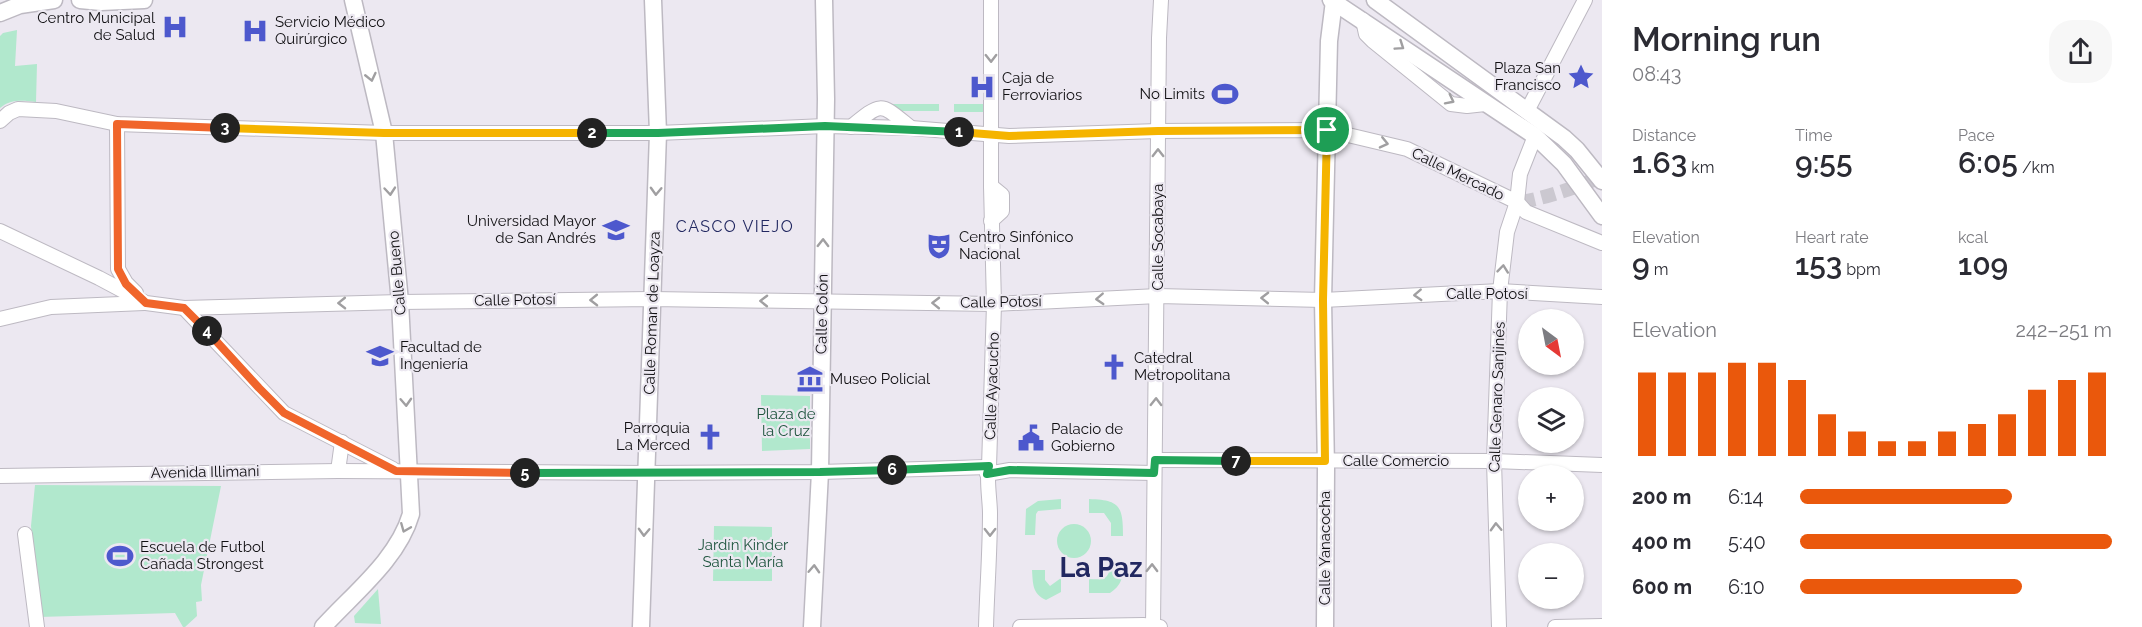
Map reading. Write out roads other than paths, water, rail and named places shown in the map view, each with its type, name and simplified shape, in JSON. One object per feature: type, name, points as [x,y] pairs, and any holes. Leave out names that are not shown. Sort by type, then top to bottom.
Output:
[{"type":"main road","points":[[10,5],[54,0]]},
{"type":"main road","points":[[80,0],[111,2],[144,0]]},
{"type":"main road","name":"Calle Bueno","points":[[324,627],[378,569],[400,541],[411,513],[403,471],[400,302],[384,133],[353,0]]},
{"type":"main road","name":"Calle Roman de Loayza","points":[[641,627],[658,133],[653,0]]},
{"type":"main road","name":"Calle Colón","points":[[812,627],[820,472],[826,48],[824,0]]},
{"type":"main road","points":[[1375,0],[1577,150],[1602,181]]},
{"type":"main road","points":[[1333,1],[1534,136],[1564,164],[1602,216]]},
{"type":"main road","name":"Calle Yanacocha","points":[[1325,627],[1323,300],[1329,41],[1333,1]]},
{"type":"street","name":"Calle Ayacucho","points":[[986,627],[990,547],[988,470],[994,304],[991,221],[991,0]]},
{"type":"street","name":"Calle Socabaya","points":[[1153,627],[1161,0]]},
{"type":"street","points":[[1527,111],[1585,0]]},
{"type":"street","points":[[851,127],[879,107],[887,108],[911,129]]},
{"type":"street","name":"Calle Mercado","points":[[0,121],[9,113],[18,110],[56,111],[117,124],[384,133],[658,133],[825,126],[991,135],[1327,130],[1407,149],[1519,202],[1526,212],[1602,243]]},
{"type":"street","points":[[117,124],[118,269],[126,284],[146,303]]},
{"type":"street","name":"Calle Genaro Sanjinés","points":[[1499,627],[1504,567],[1494,461],[1500,291],[1507,232],[1519,202],[1520,174],[1534,136]]},
{"type":"street","points":[[0,231],[146,303]]},
{"type":"street","name":"Calle Potosí","points":[[146,303],[184,308],[400,302],[652,299],[994,304],[1158,296],[1323,300],[1500,291],[1602,297]]},
{"type":"street","points":[[0,319],[51,307],[146,303]]},
{"type":"street","points":[[184,308],[284,413],[403,471]]},
{"type":"street","points":[[338,471],[342,442]]},
{"type":"street","name":"Calle Comercio","points":[[403,471],[646,473],[1010,470],[1325,461],[1494,461],[1602,465]]},
{"type":"street","name":"Avenida Illimani","points":[[0,476],[403,471]]},
{"type":"street","points":[[25,534],[37,627]]},
{"type":"street","points":[[1555,627],[1586,622],[1602,626]]},
{"type":"street","points":[[1020,627],[1160,627]]},
{"type":"tunnel","points":[[1521,202],[1552,195],[1602,177]]},
{"type":"place","name":"Centro Municipal de Salud","points":[[175,27]]},
{"type":"place","name":"Servicio Médico Quirúrgico","points":[[255,31]]},
{"type":"place","name":"Plaza San Francisco","points":[[1581,77]]},
{"type":"place","name":"Caja de Ferroviarios","points":[[982,87]]},
{"type":"place","name":"No Limits","points":[[1225,94]]},
{"type":"place","name":"Universidad Mayor de San Andrés","points":[[616,230]]},
{"type":"place","name":"Centro Sinfónico Nacional","points":[[939,246]]},
{"type":"place","name":"Facultad de Ingeniería","points":[[380,356]]},
{"type":"place","name":"Catedral Metropolitana","points":[[1114,367]]},
{"type":"place","name":"Museo Policial","points":[[810,379]]},
{"type":"place","name":"Parroquia La Merced","points":[[710,437]]},
{"type":"place","name":"Palacio de Gobierno","points":[[1031,438]]},
{"type":"place","name":"Escuela de Futbol Cañada Strongest","points":[[120,556]]},
{"type":"district","name":"CASCO VIEJO","points":[[735,226]]},
{"type":"district","name":"La Paz","points":[[1101,567]]},
{"type":"park label","name":"Plaza de la Cruz","points":[[786,422]]},
{"type":"park label","name":"Jardín Kinder Santa María","points":[[743,554]]}]
